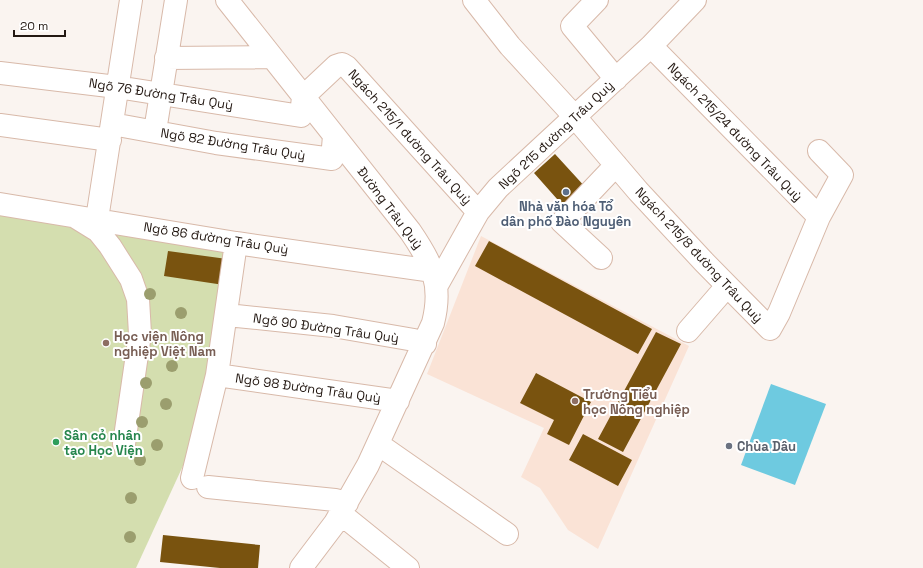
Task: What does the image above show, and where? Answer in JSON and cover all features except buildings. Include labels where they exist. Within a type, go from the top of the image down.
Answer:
[{"type":"street","points":[[97,218],[132,0]]},
{"type":"street","points":[[155,131],[176,0]]},
{"type":"street","name":"Đường Trâu Quỳ","points":[[227,0],[410,231],[427,258],[435,278],[436,311],[424,344],[398,402],[378,444],[344,508],[302,568]]},
{"type":"street","name":"Ngách 215/8 đường Trâu Quỳ","points":[[474,0],[510,46],[575,117],[616,165],[726,286],[770,329],[819,217],[842,175],[819,151]]},
{"type":"street","points":[[597,0],[572,26],[616,79]]},
{"type":"street","name":"Ngõ 215 đường Trâu Quỳ","points":[[435,278],[478,212],[498,188],[651,46],[695,0]]},
{"type":"street","name":"Ngách 215/24 đường Trâu Quỳ","points":[[651,46],[819,217]]},
{"type":"street","points":[[166,58],[272,57]]},
{"type":"street","name":"Ngách 215/1 đường Trâu Quỳ","points":[[303,96],[336,66],[342,64],[347,67],[478,212]]},
{"type":"street","name":"Ngõ 76 Đường Trâu Quỳ","points":[[0,73],[117,87],[301,116],[303,96]]},
{"type":"street","name":"Ngõ 82 Đường Trâu Quỳ","points":[[0,125],[111,132],[155,131],[216,143],[332,159],[334,136]]},
{"type":"street","points":[[600,258],[562,222],[616,165]]},
{"type":"street","name":"Ngõ 86 đường Trâu Quỳ","points":[[0,204],[97,218],[435,278]]},
{"type":"street","points":[[73,215],[98,231],[110,246],[131,279],[138,299],[140,334],[124,444]]},
{"type":"street","points":[[236,243],[227,314],[200,483],[335,500],[408,568]]},
{"type":"street","points":[[688,331],[726,286]]},
{"type":"street","name":"Ngõ 90 Đường Trâu Quỳ","points":[[227,314],[332,326],[414,340],[424,344]]},
{"type":"street","name":"Ngõ 98 Đường Trâu Quỳ","points":[[217,375],[398,402]]},
{"type":"street","points":[[378,444],[508,534]]},
{"type":"shaded area","name":"Trường Tiểu học Nông nghiệp","points":[[481,236],[689,346],[598,549],[568,530],[540,488],[521,477],[544,428],[427,374]]},
{"type":"green space","name":"Học viện Nông nghiệp Việt Nam","points":[[0,206],[231,241],[193,444],[136,568],[0,568]]},
{"type":"water","points":[[771,384],[826,404],[795,485],[741,465]]},
{"type":"place","name":"Nhà văn hóa Tổ dân phố Đào Nguyên","points":[[566,192]]},
{"type":"place","name":"Học viện Nông nghiệp Việt Nam","points":[[106,343]]},
{"type":"place","name":"Trường Tiểu học Nông nghiệp","points":[[575,401]]},
{"type":"place","name":"Sân cỏ nhân tạo Học Viện","points":[[56,442]]},
{"type":"place","name":"Chùa Dâu","points":[[729,446]]}]
